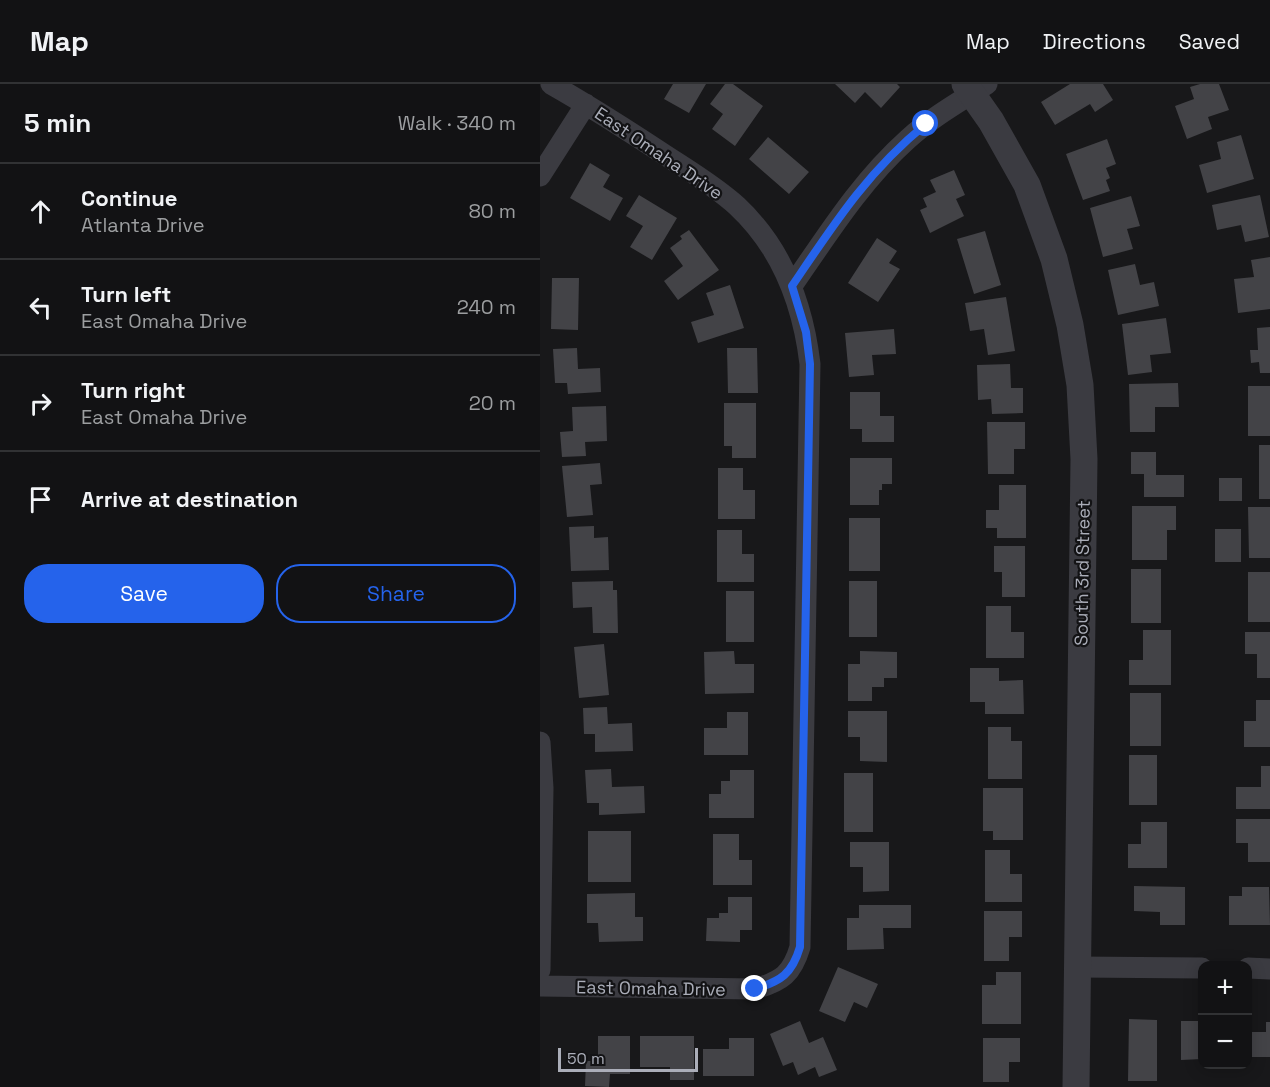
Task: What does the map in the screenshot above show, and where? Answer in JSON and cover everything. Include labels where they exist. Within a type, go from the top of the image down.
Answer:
[{"type":"street","name":"East Omaha Drive","points":[[540,986],[755,989],[776,982],[788,973],[796,961],[800,947],[810,364],[806,332],[792,286],[778,257],[760,230],[713,186],[551,84]]},
{"type":"street","points":[[792,286],[850,201],[878,168],[926,124],[975,87]]},
{"type":"street","name":"South 3rd Street","points":[[975,87],[990,121],[1027,185],[1054,259],[1070,325],[1080,385],[1084,459],[1076,1087]]},
{"type":"street","points":[[540,176],[586,104]]},
{"type":"street","points":[[540,742],[543,788],[540,970]]},
{"type":"street","points":[[1077,967],[1198,968]]},
{"type":"street","points":[[1252,968],[1270,969]]},
{"type":"building","points":[[673,84],[706,84],[689,113],[664,99]]},
{"type":"building","points":[[725,84],[733,84],[763,106],[735,146],[712,129],[723,114],[710,104]]},
{"type":"building","points":[[835,84],[897,84],[900,87],[881,108],[865,92],[855,103]]},
{"type":"building","points":[[1070,84],[1103,84],[1113,100],[1095,112],[1090,104],[1055,125],[1041,102]]},
{"type":"building","points":[[1200,84],[1219,84],[1229,110],[1208,117],[1212,129],[1187,139],[1175,106],[1194,99],[1190,87]]},
{"type":"building","points":[[1241,135],[1254,179],[1207,193],[1199,165],[1221,159],[1217,142]]},
{"type":"building","points":[[768,137],[809,172],[789,194],[749,159]]},
{"type":"building","points":[[1107,139],[1116,164],[1106,168],[1110,178],[1106,180],[1110,191],[1083,200],[1066,154]]},
{"type":"building","points":[[590,163],[610,175],[603,187],[623,198],[610,221],[570,198]]},
{"type":"building","points":[[954,170],[965,195],[956,199],[964,216],[930,233],[920,210],[927,207],[923,198],[936,192],[930,180]]},
{"type":"building","points":[[639,195],[677,218],[652,260],[630,247],[643,226],[626,216]]},
{"type":"building","points":[[1260,195],[1269,237],[1245,242],[1241,225],[1217,230],[1212,205]]},
{"type":"building","points":[[1131,196],[1140,226],[1127,229],[1133,249],[1103,257],[1090,208]]},
{"type":"building","points":[[689,230],[719,270],[678,300],[664,281],[683,266],[670,248],[682,239],[680,236]]},
{"type":"building","points":[[985,231],[1001,285],[974,294],[957,239]]},
{"type":"building","points":[[877,238],[897,251],[889,263],[900,269],[878,302],[848,283]]},
{"type":"building","points":[[1270,257],[1270,309],[1238,313],[1234,279],[1254,277],[1251,260]]},
{"type":"building","points":[[1135,264],[1140,285],[1154,282],[1159,306],[1118,315],[1108,270]]},
{"type":"building","points":[[552,278],[579,278],[578,330],[551,329]]},
{"type":"building","points":[[730,285],[744,328],[698,343],[691,322],[714,315],[706,293]]},
{"type":"building","points":[[1006,297],[1015,351],[988,355],[984,329],[970,331],[965,303]]},
{"type":"building","points":[[1166,318],[1171,353],[1150,355],[1152,372],[1128,375],[1122,324]]},
{"type":"building","points":[[1270,327],[1270,373],[1260,373],[1259,362],[1251,363],[1250,350],[1258,350],[1257,328]]},
{"type":"building","points":[[894,329],[896,354],[872,355],[874,375],[849,377],[845,333]]},
{"type":"building","points":[[577,348],[578,369],[600,368],[601,392],[568,394],[567,383],[555,383],[553,349]]},
{"type":"building","points":[[727,348],[757,348],[758,393],[728,393]]},
{"type":"building","points":[[1010,364],[1011,388],[1023,388],[1023,413],[992,414],[991,399],[978,400],[977,365]]},
{"type":"building","points":[[1178,383],[1179,407],[1155,407],[1155,432],[1130,432],[1129,384]]},
{"type":"building","points":[[1248,386],[1270,386],[1270,436],[1248,436]]},
{"type":"building","points":[[850,392],[880,392],[880,416],[894,416],[894,442],[862,442],[862,429],[850,429]]},
{"type":"building","points":[[724,403],[756,403],[756,458],[732,458],[732,446],[724,446]]},
{"type":"building","points":[[606,406],[607,441],[585,442],[586,456],[562,457],[560,432],[573,431],[572,407]]},
{"type":"building","points":[[987,422],[1025,422],[1025,449],[1014,449],[1014,474],[988,474]]},
{"type":"building","points":[[1259,445],[1270,445],[1270,499],[1259,499]]},
{"type":"building","points":[[1131,452],[1156,452],[1156,475],[1184,475],[1184,497],[1144,497],[1144,474],[1131,474]]},
{"type":"building","points":[[850,458],[892,458],[892,484],[882,484],[882,490],[879,490],[879,505],[850,505]]},
{"type":"building","points":[[600,463],[602,484],[590,485],[593,515],[567,517],[562,466]]},
{"type":"building","points":[[718,468],[743,468],[743,490],[755,490],[755,519],[718,519]]},
{"type":"building","points":[[1219,478],[1242,478],[1242,501],[1219,501]]},
{"type":"building","points":[[999,485],[1026,485],[1026,538],[997,538],[997,528],[986,528],[986,510],[999,510]]},
{"type":"building","points":[[1132,506],[1176,506],[1176,530],[1167,530],[1167,560],[1132,560]]},
{"type":"building","points":[[1248,507],[1270,507],[1270,558],[1249,558]]},
{"type":"building","points":[[849,518],[880,518],[880,571],[849,571]]},
{"type":"building","points":[[594,526],[594,538],[608,537],[609,570],[571,571],[569,527]]},
{"type":"building","points":[[1215,529],[1241,529],[1241,562],[1215,562]]},
{"type":"building","points":[[717,530],[742,530],[742,554],[754,554],[754,582],[717,582]]},
{"type":"building","points":[[994,546],[1025,546],[1025,597],[1002,597],[1002,572],[994,572]]},
{"type":"building","points":[[1131,569],[1161,569],[1161,623],[1131,623]]},
{"type":"building","points":[[1248,572],[1270,572],[1270,622],[1248,622]]},
{"type":"building","points":[[613,581],[613,590],[617,590],[618,633],[593,633],[592,607],[573,608],[572,582]]},
{"type":"building","points":[[849,581],[877,581],[877,637],[849,637]]},
{"type":"building","points":[[726,591],[754,591],[754,642],[726,642]]},
{"type":"building","points":[[986,606],[1011,606],[1011,632],[1024,632],[1024,658],[986,658]]},
{"type":"building","points":[[1143,630],[1171,630],[1171,685],[1129,685],[1129,660],[1143,660]]},
{"type":"building","points":[[1245,632],[1270,632],[1270,678],[1257,678],[1257,654],[1245,654]]},
{"type":"building","points":[[604,644],[609,695],[579,698],[574,647]]},
{"type":"building","points":[[734,651],[735,664],[754,664],[754,693],[705,694],[704,652]]},
{"type":"building","points":[[860,651],[897,652],[897,678],[884,678],[884,687],[872,687],[872,701],[848,701],[848,664],[860,664]]},
{"type":"building","points":[[970,668],[999,668],[999,681],[1023,680],[1024,714],[985,714],[985,702],[970,702]]},
{"type":"building","points":[[1130,693],[1161,693],[1161,746],[1130,746]]},
{"type":"building","points":[[1256,700],[1270,700],[1270,747],[1244,747],[1244,721],[1256,721]]},
{"type":"building","points":[[607,707],[608,724],[632,723],[633,751],[595,752],[595,734],[584,734],[583,708]]},
{"type":"building","points":[[848,711],[887,711],[887,762],[860,761],[860,737],[848,737]]},
{"type":"building","points":[[727,712],[748,712],[748,755],[704,755],[704,728],[727,728]]},
{"type":"building","points":[[988,727],[1011,727],[1011,741],[1022,741],[1022,779],[988,779]]},
{"type":"building","points":[[1129,755],[1157,755],[1157,805],[1129,805]]},
{"type":"building","points":[[1261,766],[1270,766],[1270,809],[1236,809],[1236,787],[1261,787]]},
{"type":"building","points":[[611,769],[612,787],[644,786],[645,813],[599,815],[599,803],[587,803],[585,770]]},
{"type":"building","points":[[730,770],[754,770],[754,818],[709,818],[709,794],[721,794],[721,781],[730,781]]},
{"type":"building","points":[[844,773],[873,773],[873,832],[844,832]]},
{"type":"building","points":[[983,788],[1023,788],[1023,840],[993,840],[993,831],[983,831]]},
{"type":"building","points":[[1236,819],[1270,819],[1270,862],[1248,862],[1248,843],[1236,843]]},
{"type":"building","points":[[1141,822],[1167,822],[1167,868],[1128,868],[1128,844],[1141,844]]},
{"type":"building","points":[[588,831],[631,831],[631,882],[588,882]]},
{"type":"building","points":[[713,834],[739,834],[739,860],[752,860],[752,885],[713,885]]},
{"type":"building","points":[[850,842],[889,842],[889,891],[863,892],[863,867],[850,867]]},
{"type":"building","points":[[985,850],[1010,850],[1010,874],[1022,874],[1022,902],[985,902]]},
{"type":"building","points":[[1134,886],[1185,887],[1185,925],[1160,925],[1160,912],[1134,911]]},
{"type":"building","points":[[1242,887],[1269,887],[1270,925],[1229,925],[1229,896],[1242,896]]},
{"type":"building","points":[[635,893],[635,917],[643,917],[643,941],[599,942],[598,923],[587,923],[587,894]]},
{"type":"building","points":[[728,897],[752,897],[752,930],[740,930],[740,942],[706,941],[707,918],[719,918],[719,913],[728,913]]},
{"type":"building","points":[[859,905],[911,905],[911,928],[883,928],[884,949],[847,950],[847,918],[859,918]]},
{"type":"building","points":[[984,911],[1022,911],[1022,937],[1009,937],[1009,961],[984,961]]},
{"type":"building","points":[[838,967],[878,984],[867,1008],[854,1002],[845,1022],[819,1011]]},
{"type":"building","points":[[996,972],[1021,972],[1021,1024],[982,1024],[982,985],[996,985]]},
{"type":"building","points":[[1129,1019],[1157,1020],[1157,1081],[1128,1081]]},
{"type":"building","points":[[800,1021],[809,1043],[823,1037],[837,1070],[819,1077],[815,1067],[798,1075],[793,1062],[783,1066],[770,1034]]},
{"type":"building","points":[[1181,1021],[1198,1021],[1198,1059],[1181,1060]]},
{"type":"building","points":[[1266,1022],[1270,1022],[1270,1057],[1252,1057],[1252,1032],[1266,1032]]},
{"type":"building","points":[[598,1036],[630,1036],[630,1074],[610,1074],[609,1087],[585,1086],[586,1061],[598,1061]]},
{"type":"building","points":[[640,1036],[694,1036],[694,1080],[670,1080],[670,1067],[640,1067]]},
{"type":"building","points":[[729,1038],[754,1038],[754,1076],[703,1076],[703,1049],[729,1049]]},
{"type":"building","points":[[983,1038],[1020,1038],[1020,1062],[1009,1062],[1009,1082],[983,1082]]},
{"type":"route","points":[[755,989],[776,982],[788,973],[796,961],[800,947],[810,364],[806,332],[792,286],[850,201],[878,168],[908,138],[926,124]]}]
